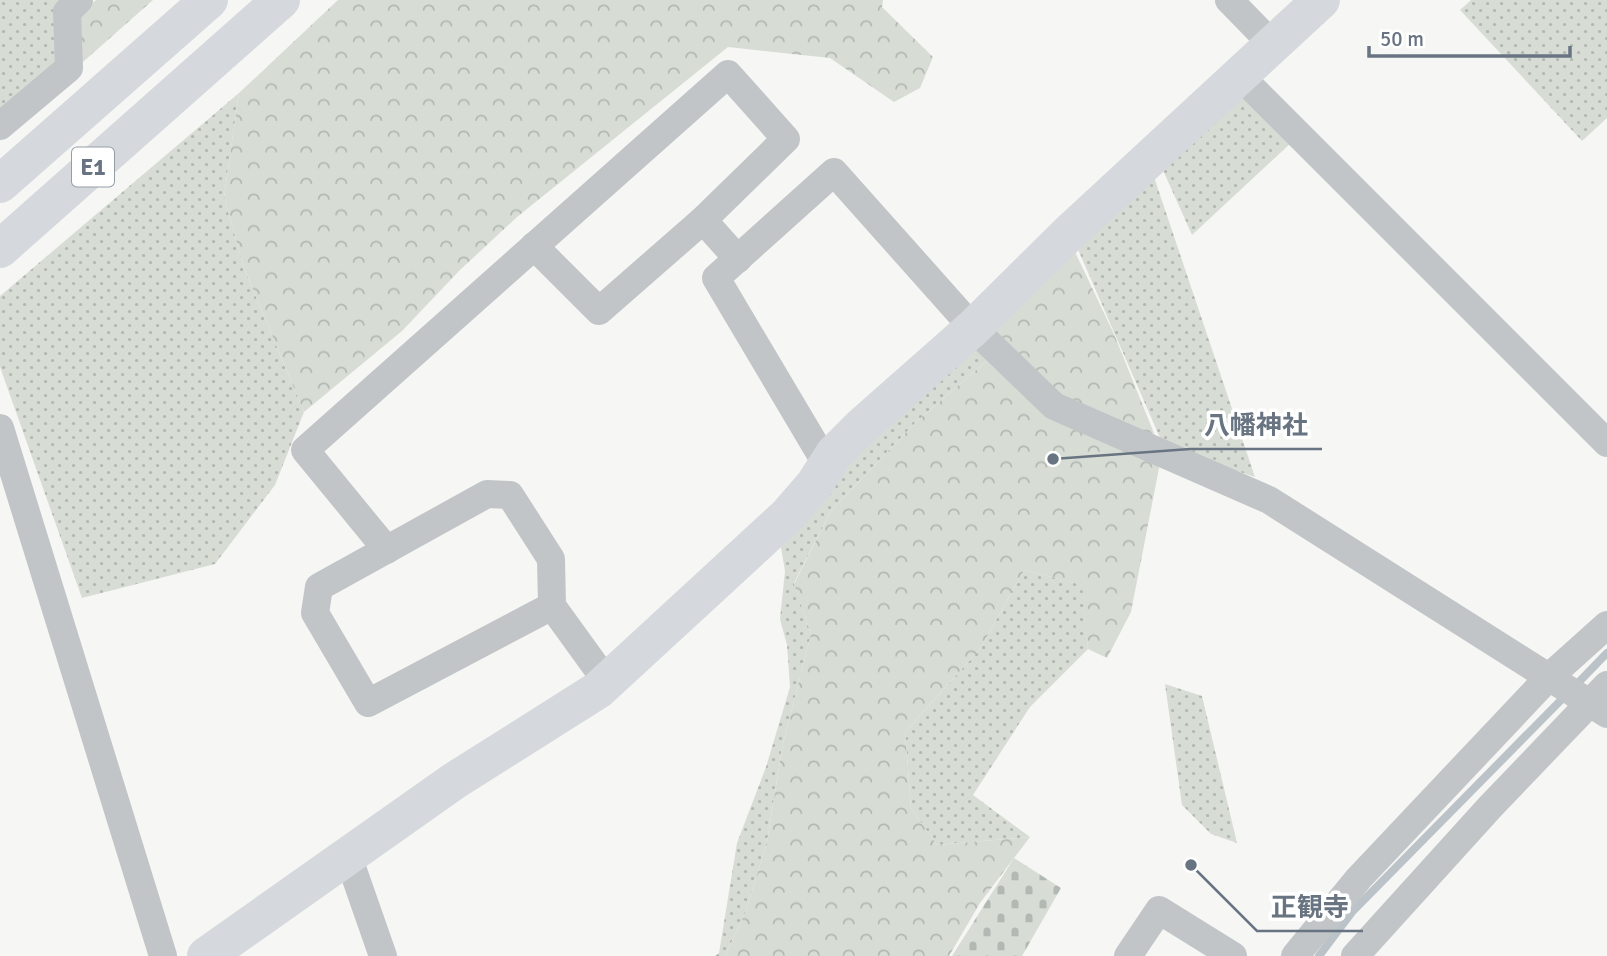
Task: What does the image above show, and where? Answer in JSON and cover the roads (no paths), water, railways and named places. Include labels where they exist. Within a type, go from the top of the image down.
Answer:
[{"type":"main road","name":"E1","points":[[0,184],[209,0]]},
{"type":"main road","name":"E1","points":[[0,249],[281,0]]},
{"type":"main road","points":[[206,956],[454,781],[607,682],[788,515],[862,426],[972,328],[1067,235],[1321,0]]},
{"type":"street","points":[[1229,0],[1273,45]]},
{"type":"street","points":[[0,126],[69,68],[69,4]]},
{"type":"street","points":[[387,550],[305,450],[534,246],[728,75],[786,139],[703,220],[599,311],[534,246]]},
{"type":"street","points":[[1240,76],[1607,443]]},
{"type":"street","points":[[827,465],[716,278],[834,172],[972,328],[1054,406],[1269,500],[1581,693]]},
{"type":"street","points":[[703,220],[737,259]]},
{"type":"street","points":[[0,428],[163,956]]},
{"type":"street","points":[[552,606],[368,703],[315,613],[319,587],[487,494],[509,495],[551,559],[552,606],[607,682]]},
{"type":"street","points":[[1355,956],[1581,693],[1607,625]]},
{"type":"street","points":[[1295,956],[1359,878],[1581,693]]},
{"type":"street","points":[[348,856],[383,956]]},
{"type":"street","points":[[1128,956],[1159,910],[1233,956]]},
{"type":"waterway","points":[[1575,686],[1607,653]]},
{"type":"waterway","points":[[1319,956],[1352,912],[1566,695]]},
{"type":"place","name":"八幡神社","points":[[1053,459]]},
{"type":"place","name":"正観寺","points":[[1191,865]]}]
